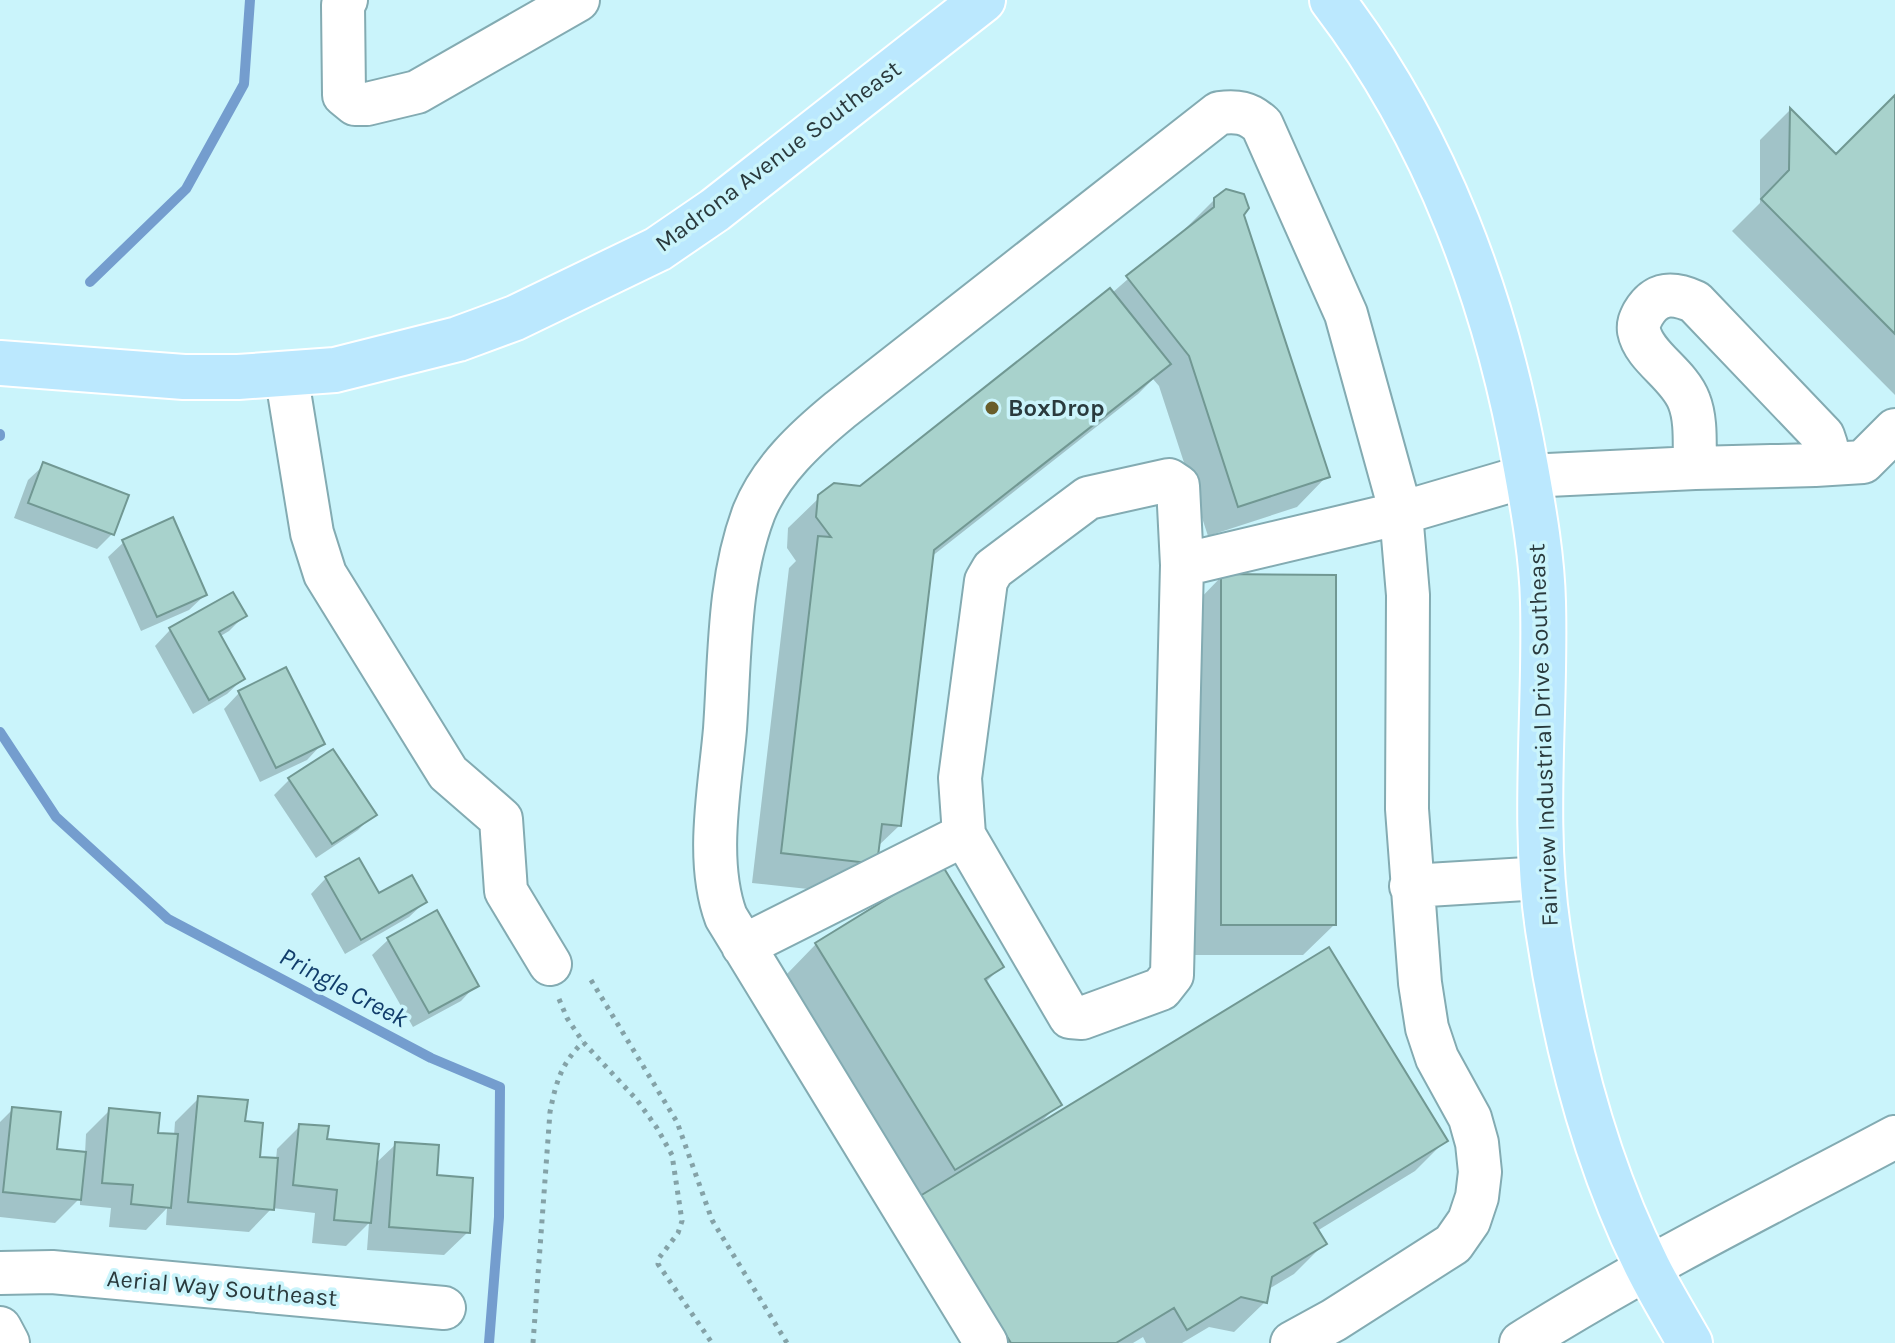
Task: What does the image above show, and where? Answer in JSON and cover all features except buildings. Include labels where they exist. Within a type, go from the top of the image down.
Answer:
[{"type":"main road","name":"Fairview Industrial Drive Southeast","points":[[1332,0],[1399,105],[1451,205],[1497,333],[1535,521],[1543,599],[1543,878],[1558,993],[1576,1068],[1604,1161],[1648,1267],[1690,1343]]},
{"type":"main road","name":"Madrona Avenue Southeast","points":[[0,363],[184,377],[335,370],[458,339],[515,318],[658,249],[715,210],[973,3]]},
{"type":"street","points":[[346,0],[343,5],[344,95],[355,104],[367,104],[417,92],[578,0]]},
{"type":"street","points":[[986,1343],[743,946],[719,898],[716,843],[736,578],[755,510],[774,476],[802,442],[1219,113],[1236,111],[1251,115],[1262,125],[1346,314],[1401,513],[1408,595],[1407,809],[1420,983],[1427,1028],[1437,1058],[1470,1118],[1480,1172],[1477,1197],[1469,1221],[1453,1244],[1341,1331],[1292,1343]]},
{"type":"street","points":[[1695,468],[1690,403],[1681,383],[1644,346],[1639,334],[1639,322],[1650,301],[1669,294],[1695,302],[1823,436],[1826,445],[1815,465]]},
{"type":"street","points":[[286,373],[312,533],[325,574],[448,773],[501,819],[506,891],[550,964]]},
{"type":"street","points":[[1182,565],[1401,513],[1527,476],[1863,462],[1895,430]]},
{"type":"street","points":[[1169,480],[1178,486],[1182,565],[1172,975],[1168,984],[1082,1018],[1070,1017],[964,835],[961,764],[986,581],[993,569],[1088,498],[1169,480]]},
{"type":"street","points":[[743,946],[964,835]]},
{"type":"street","points":[[1411,886],[1543,878]]},
{"type":"street","points":[[1521,1343],[1648,1267],[1895,1137]]},
{"type":"street","name":"Aerial Way Southeast","points":[[0,1273],[52,1272],[444,1308]]},
{"type":"street","points":[[0,1328],[8,1343]]},
{"type":"path","points":[[550,964],[563,1009],[583,1042],[637,1100],[672,1155],[682,1221],[658,1264],[712,1343]]},
{"type":"path","points":[[591,980],[677,1122],[712,1220],[787,1343]]},
{"type":"path","points":[[533,1343],[550,1112],[564,1063],[583,1042]]},
{"type":"waterway","name":"Pringle Creek","points":[[90,282],[186,189],[244,84],[250,0]]},
{"type":"waterway","name":"Pringle Creek","points":[[0,732],[56,817],[168,919],[431,1058],[500,1087],[499,1217],[489,1343]]},
{"type":"place","name":"BoxDrop","points":[[992,408]]}]
